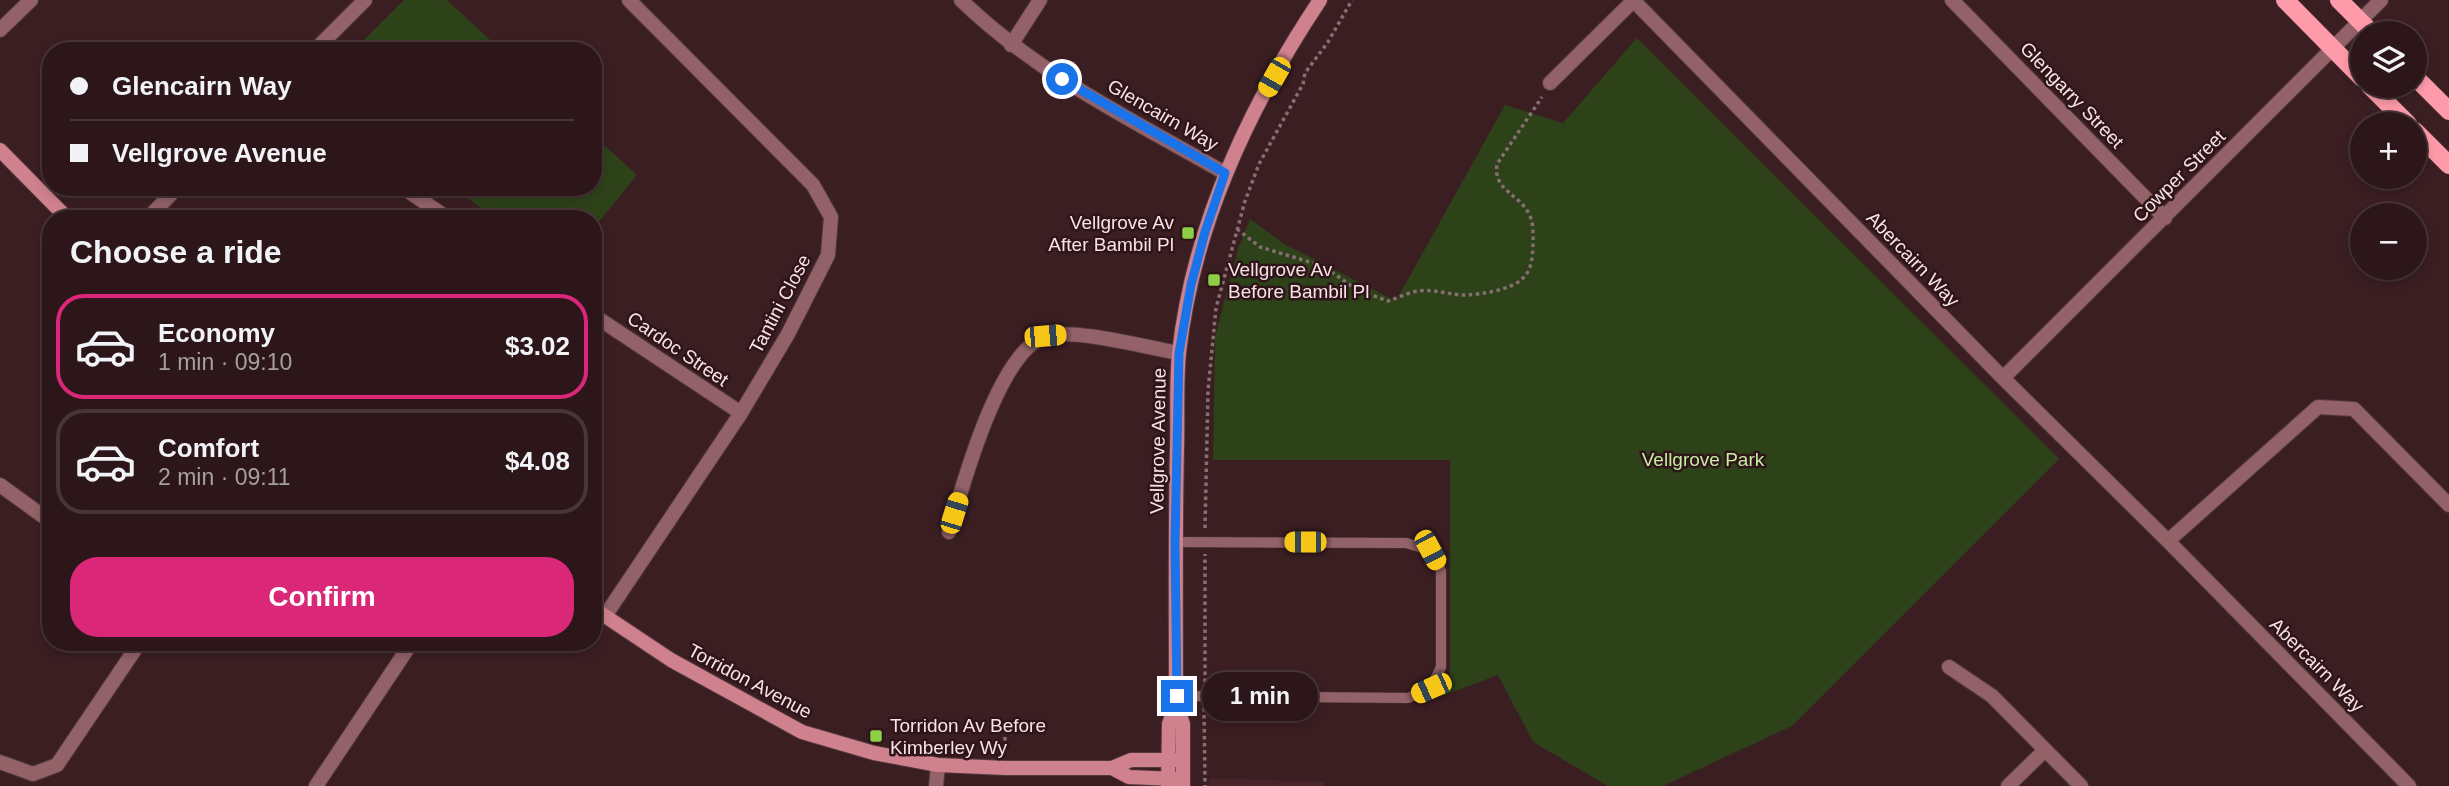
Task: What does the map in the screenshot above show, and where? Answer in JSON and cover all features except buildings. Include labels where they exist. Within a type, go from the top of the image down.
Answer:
[{"type":"main road","points":[[2285,0],[2350,66]]},
{"type":"main road","points":[[2339,0],[2360,21]]},
{"type":"main road","points":[[2427,89],[2449,111]]},
{"type":"main road","points":[[2382,98],[2396,112]]},
{"type":"main road","points":[[2427,143],[2449,165]]},
{"type":"street","points":[[0,30],[30,0]]},
{"type":"street","points":[[323,42],[365,0]]},
{"type":"street","name":"Tantini Close","points":[[602,608],[741,413],[788,334],[828,255],[831,218],[813,185],[629,0]]},
{"type":"street","name":"Glencairn Way","points":[[961,0],[988,26],[1038,65],[1225,173]]},
{"type":"street","points":[[1011,45],[1040,0]]},
{"type":"street","name":"Vellgrove Avenue","points":[[1175,782],[1175,760],[1183,724],[1177,700],[1175,542],[1179,353],[1191,285],[1225,173],[1263,96],[1320,0]]},
{"type":"street","points":[[1550,83],[1634,0]]},
{"type":"street","name":"Abercairn Way","points":[[1634,0],[2003,378],[2409,786]]},
{"type":"street","name":"Glengarry Street","points":[[1952,0],[2165,218]]},
{"type":"street","name":"Cowper Street","points":[[2369,21],[2381,0]]},
{"type":"street","name":"Cowper Street","points":[[2003,378],[2333,48],[2350,37]]},
{"type":"street","points":[[0,150],[42,193]]},
{"type":"street","points":[[45,196],[59,210]]},
{"type":"street","points":[[156,210],[169,196]]},
{"type":"street","points":[[415,196],[436,210]]},
{"type":"street","name":"Cardoc Street","points":[[602,321],[741,413]]},
{"type":"street","points":[[949,532],[981,429],[1024,349],[1045,336],[1070,334],[1179,353]]},
{"type":"street","points":[[2168,541],[2318,407],[2354,409],[2449,505]]},
{"type":"street","points":[[0,485],[42,515]]},
{"type":"street","name":"Torridon Avenue","points":[[602,614],[671,660],[802,732],[874,753],[938,765],[1112,768],[1131,760],[1175,760]]},
{"type":"street","points":[[0,762],[33,775],[57,765],[134,651]]},
{"type":"street","points":[[316,786],[406,651]]},
{"type":"street","points":[[1949,667],[1992,696],[2081,786]]},
{"type":"street","points":[[2008,786],[2045,750]]},
{"type":"street","points":[[936,786],[938,765]]},
{"type":"street","name":"Torridon Avenue","points":[[1112,768],[1129,777],[1175,782]]},
{"type":"lane","points":[[1175,542],[1406,542],[1430,550],[1441,571],[1441,667],[1431,688],[1408,698],[1205,696],[1177,700]]},
{"type":"path","points":[[1205,786],[1208,391],[1216,308],[1237,229],[1259,164],[1303,84],[1305,73],[1328,42],[1352,0]]},
{"type":"path","points":[[1237,229],[1260,247],[1313,263],[1357,290],[1388,301],[1416,291],[1433,290],[1462,295],[1504,289],[1519,283],[1529,272],[1533,229],[1530,216],[1522,204],[1498,181],[1497,164],[1550,83]]},
{"type":"shaded area","points":[[1209,778],[1325,782],[1325,786],[1209,786]]},
{"type":"green space","points":[[404,0],[447,0],[492,42],[362,42]]},
{"type":"green space","name":"Vellgrove Park","points":[[1637,38],[2059,459],[1792,726],[1663,786],[1608,786],[1533,742],[1498,675],[1440,697],[1450,677],[1450,460],[1213,460],[1215,337],[1238,249],[1250,219],[1286,245],[1396,301],[1505,105],[1563,123]]},
{"type":"green space","points":[[602,143],[637,175],[602,218],[602,210],[484,210],[464,196],[602,196]]},
{"type":"place","name":"Vellgrove Av After Bambil Pl","points":[[1188,233]]},
{"type":"place","name":"Vellgrove Av Before Bambil Pl","points":[[1214,280]]},
{"type":"place","name":"Torridon Av Before Kimberley Wy","points":[[876,736]]},
{"type":"route","points":[[1062,79],[1225,173],[1191,285],[1179,353],[1175,542],[1177,696]]}]
